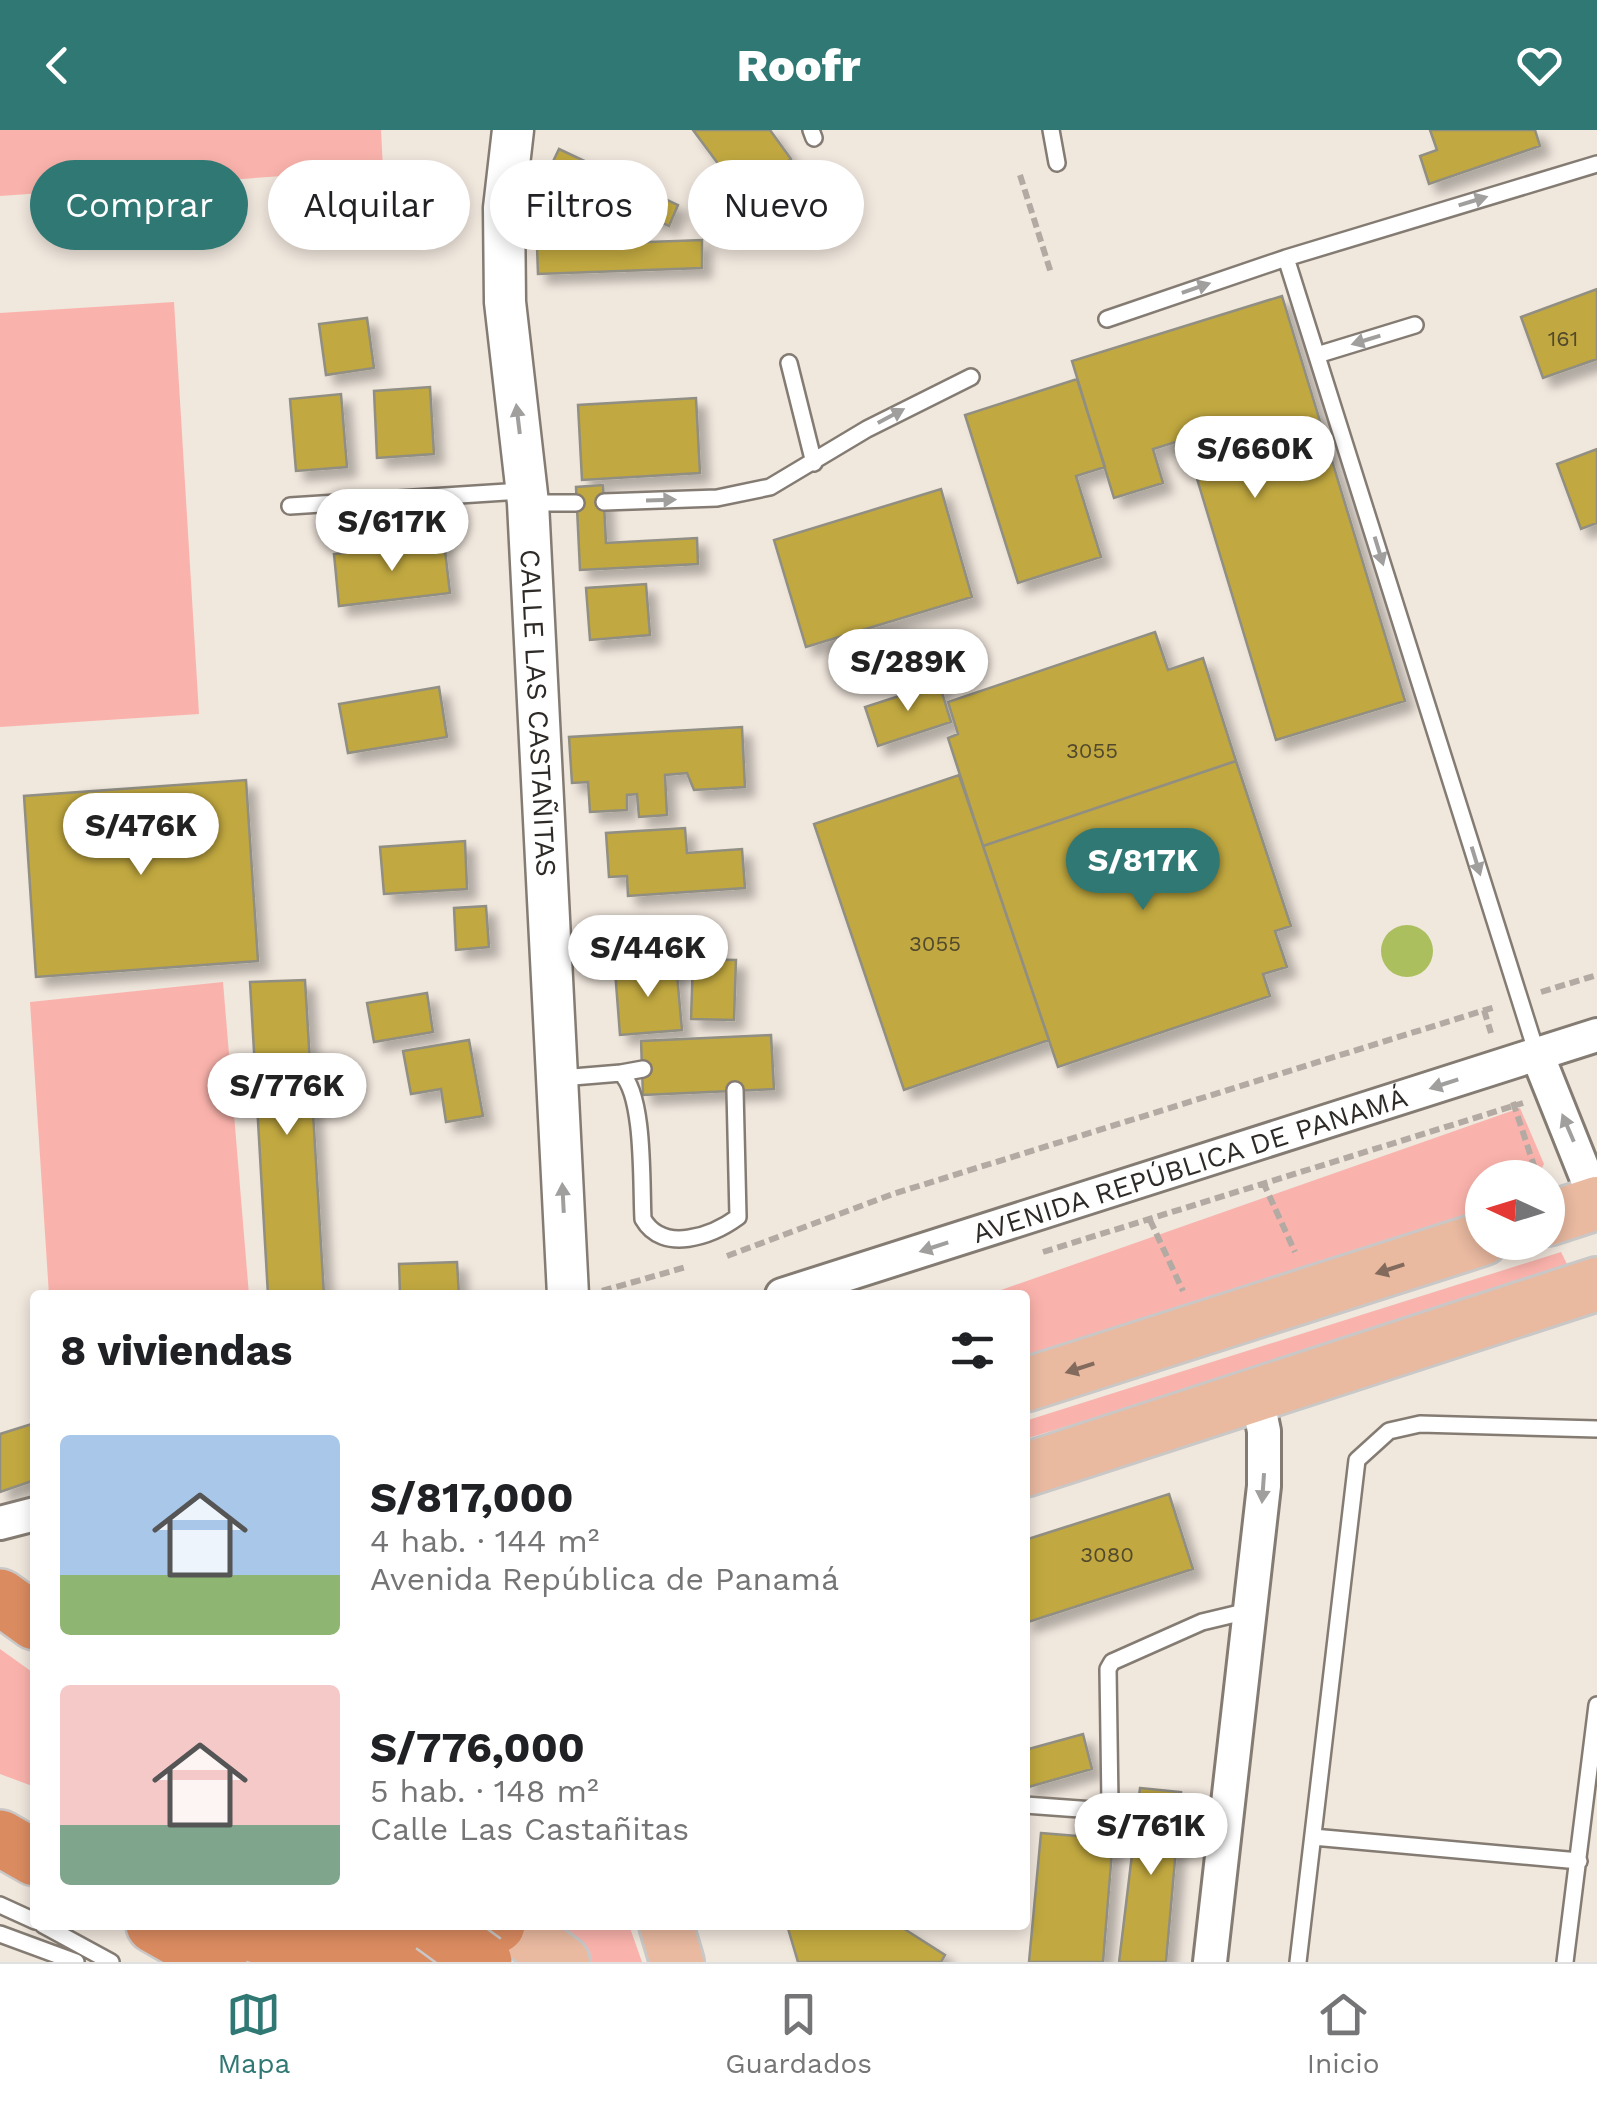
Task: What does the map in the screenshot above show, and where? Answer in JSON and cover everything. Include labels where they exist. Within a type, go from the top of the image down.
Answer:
[{"type":"highway","points":[[0,1596],[30,1618]]},
{"type":"highway","points":[[0,1838],[30,1852]]},
{"type":"highway","points":[[163,1930],[219,1962]]},
{"type":"highway","points":[[243,1930],[308,1951],[352,1959],[413,1954],[483,1930]]},
{"type":"highway","points":[[440,1930],[484,1962]]},
{"type":"main road","points":[[1565,1213],[1597,1203]]},
{"type":"main road","points":[[1030,1383],[1465,1244]]},
{"type":"main road","points":[[1030,1468],[1597,1284]]},
{"type":"main road","points":[[0,1578],[30,1585]]},
{"type":"main road","points":[[519,1930],[563,1962]]},
{"type":"main road","points":[[667,1930],[677,1962]]},
{"type":"street","name":"CALLE LAS CASTAÑITAS","points":[[513,130],[504,208],[505,302],[527,497],[568,1290]]},
{"type":"street","name":"AVENIDA REPÚBLICA DE PANAMÁ","points":[[798,1290],[1597,1035]]},
{"type":"street","points":[[1536,1054],[1597,1203]]},
{"type":"street","points":[[1210,1962],[1264,1486],[1264,1432],[1256,1392]]},
{"type":"street","points":[[0,1523],[30,1515]]},
{"type":"lane","points":[[1051,130],[1057,163]]},
{"type":"lane","points":[[1107,319],[1286,258],[1597,164]]},
{"type":"lane","points":[[1286,258],[1536,1054]]},
{"type":"lane","points":[[1317,355],[1414,324]]},
{"type":"lane","points":[[789,363],[814,462]]},
{"type":"lane","points":[[604,502],[717,498],[770,487],[867,429],[970,376]]},
{"type":"lane","points":[[290,506],[527,497],[576,503]]},
{"type":"lane","points":[[557,1078],[642,1069]]},
{"type":"lane","points":[[621,1073],[629,1080],[636,1114],[643,1219],[650,1231],[665,1238],[686,1239],[720,1230],[738,1217],[735,1090]]},
{"type":"lane","points":[[1298,1962],[1357,1460],[1389,1430],[1420,1424],[1597,1429]]},
{"type":"lane","points":[[1030,1805],[1107,1812],[1108,1669],[1112,1662],[1202,1622],[1248,1611]]},
{"type":"lane","points":[[1565,1962],[1597,1705]]},
{"type":"lane","points":[[1313,1837],[1578,1861]]},
{"type":"lane","points":[[0,1905],[30,1919]]},
{"type":"lane","points":[[52,1930],[111,1962]]},
{"type":"lane","points":[[0,1934],[76,1962]]},
{"type":"path","points":[[1020,175],[1051,273]]},
{"type":"path","points":[[720,1258],[893,1194],[1597,975]]},
{"type":"path","points":[[1035,1254],[1553,1094]]},
{"type":"path","points":[[609,1290],[701,1263]]},
{"type":"shaded area","points":[[0,130],[381,130],[383,160],[268,160],[268,177],[248,179],[248,160],[30,160],[30,194],[0,196]]},
{"type":"shaded area","points":[[174,302],[199,714],[0,727],[0,313]]},
{"type":"shaded area","points":[[1407,925],[1425,933],[1433,951],[1425,969],[1407,977],[1389,969],[1381,951],[1389,933]]},
{"type":"shaded area","points":[[223,982],[249,1290],[49,1290],[30,1002]]},
{"type":"shaded area","points":[[1520,1108],[1542,1160],[1465,1160],[1465,1229],[1030,1365],[1030,1290],[1001,1290]]},
{"type":"shaded area","points":[[1536,1260],[1565,1260],[1571,1272],[1030,1437],[1030,1419]]},
{"type":"shaded area","points":[[0,1649],[30,1670],[30,1785],[0,1774]]},
{"type":"shaded area","points":[[530,1930],[631,1930],[642,1962],[576,1962]]},
{"type":"building","points":[[693,130],[770,130],[791,159],[790,160],[715,160]]},
{"type":"building","points":[[1430,130],[1535,130],[1540,146],[1429,184],[1420,156],[1437,150]]},
{"type":"building","points":[[559,149],[582,160],[554,160]]},
{"type":"building","points":[[668,200],[678,205],[668,226]]},
{"type":"building","points":[[668,241],[688,241],[688,250],[702,250],[702,268],[538,274],[537,250],[668,250]]},
{"type":"building","points":[[1597,289],[1597,359],[1543,378],[1521,317]]},
{"type":"building","points":[[1282,296],[1405,701],[1276,740],[1185,439],[1153,449],[1163,483],[1114,498],[1072,361]]},
{"type":"building","points":[[367,318],[374,368],[326,375],[319,324]]},
{"type":"building","points":[[1077,379],[1105,467],[1076,476],[1101,557],[1018,583],[965,415]]},
{"type":"building","points":[[430,387],[434,454],[377,458],[374,391]]},
{"type":"building","points":[[341,394],[347,467],[296,471],[290,399]]},
{"type":"building","points":[[696,398],[700,473],[582,480],[578,405]]},
{"type":"building","points":[[1597,449],[1597,523],[1581,529],[1557,464]]},
{"type":"building","points":[[603,485],[606,543],[697,538],[698,564],[580,570],[576,487]]},
{"type":"building","points":[[941,489],[972,597],[806,647],[774,540]]},
{"type":"building","points":[[444,542],[450,593],[339,606],[334,554]]},
{"type":"building","points":[[646,584],[650,635],[590,640],[586,588]]},
{"type":"building","points":[[1155,632],[1168,670],[1203,658],[1236,761],[983,846],[948,738],[958,734],[948,702]]},
{"type":"building","points":[[939,683],[951,722],[878,746],[865,707]]},
{"type":"building","points":[[439,687],[447,737],[348,753],[339,704]]},
{"type":"building","points":[[742,727],[745,787],[694,790],[687,773],[665,775],[667,815],[639,817],[637,794],[627,795],[627,810],[590,812],[588,782],[572,783],[569,737]]},
{"type":"building","points":[[1236,761],[1291,926],[1275,931],[1287,967],[1263,974],[1270,996],[1058,1067],[983,846]]},
{"type":"building","points":[[959,775],[1049,1040],[904,1090],[814,824]]},
{"type":"building","points":[[246,780],[258,961],[36,977],[24,796]]},
{"type":"building","points":[[685,828],[687,853],[742,849],[745,888],[628,896],[627,876],[609,877],[606,833]]},
{"type":"building","points":[[465,841],[467,889],[384,894],[380,847]]},
{"type":"building","points":[[486,906],[489,947],[456,950],[454,908]]},
{"type":"building","points":[[693,959],[736,960],[734,1020],[691,1019]]},
{"type":"building","points":[[676,964],[682,1030],[620,1035],[615,970]]},
{"type":"building","points":[[305,980],[324,1290],[268,1290],[250,982]]},
{"type":"building","points":[[427,993],[433,1032],[374,1042],[367,1003]]},
{"type":"building","points":[[771,1035],[774,1089],[643,1095],[641,1041]]},
{"type":"building","points":[[469,1040],[483,1116],[446,1122],[441,1089],[411,1094],[403,1051]]},
{"type":"building","points":[[457,1262],[459,1290],[400,1290],[399,1264]]},
{"type":"building","points":[[30,1425],[30,1482],[0,1492],[0,1434]]},
{"type":"building","points":[[1169,1494],[1193,1569],[1030,1621],[1030,1538]]},
{"type":"building","points":[[1083,1734],[1092,1769],[1030,1787],[1030,1749]]},
{"type":"building","points":[[1140,1788],[1181,1792],[1166,1962],[1119,1962]]},
{"type":"building","points":[[1041,1833],[1113,1839],[1103,1962],[1029,1962]]},
{"type":"building","points":[[788,1930],[906,1930],[945,1955],[941,1962],[798,1962]]}]
